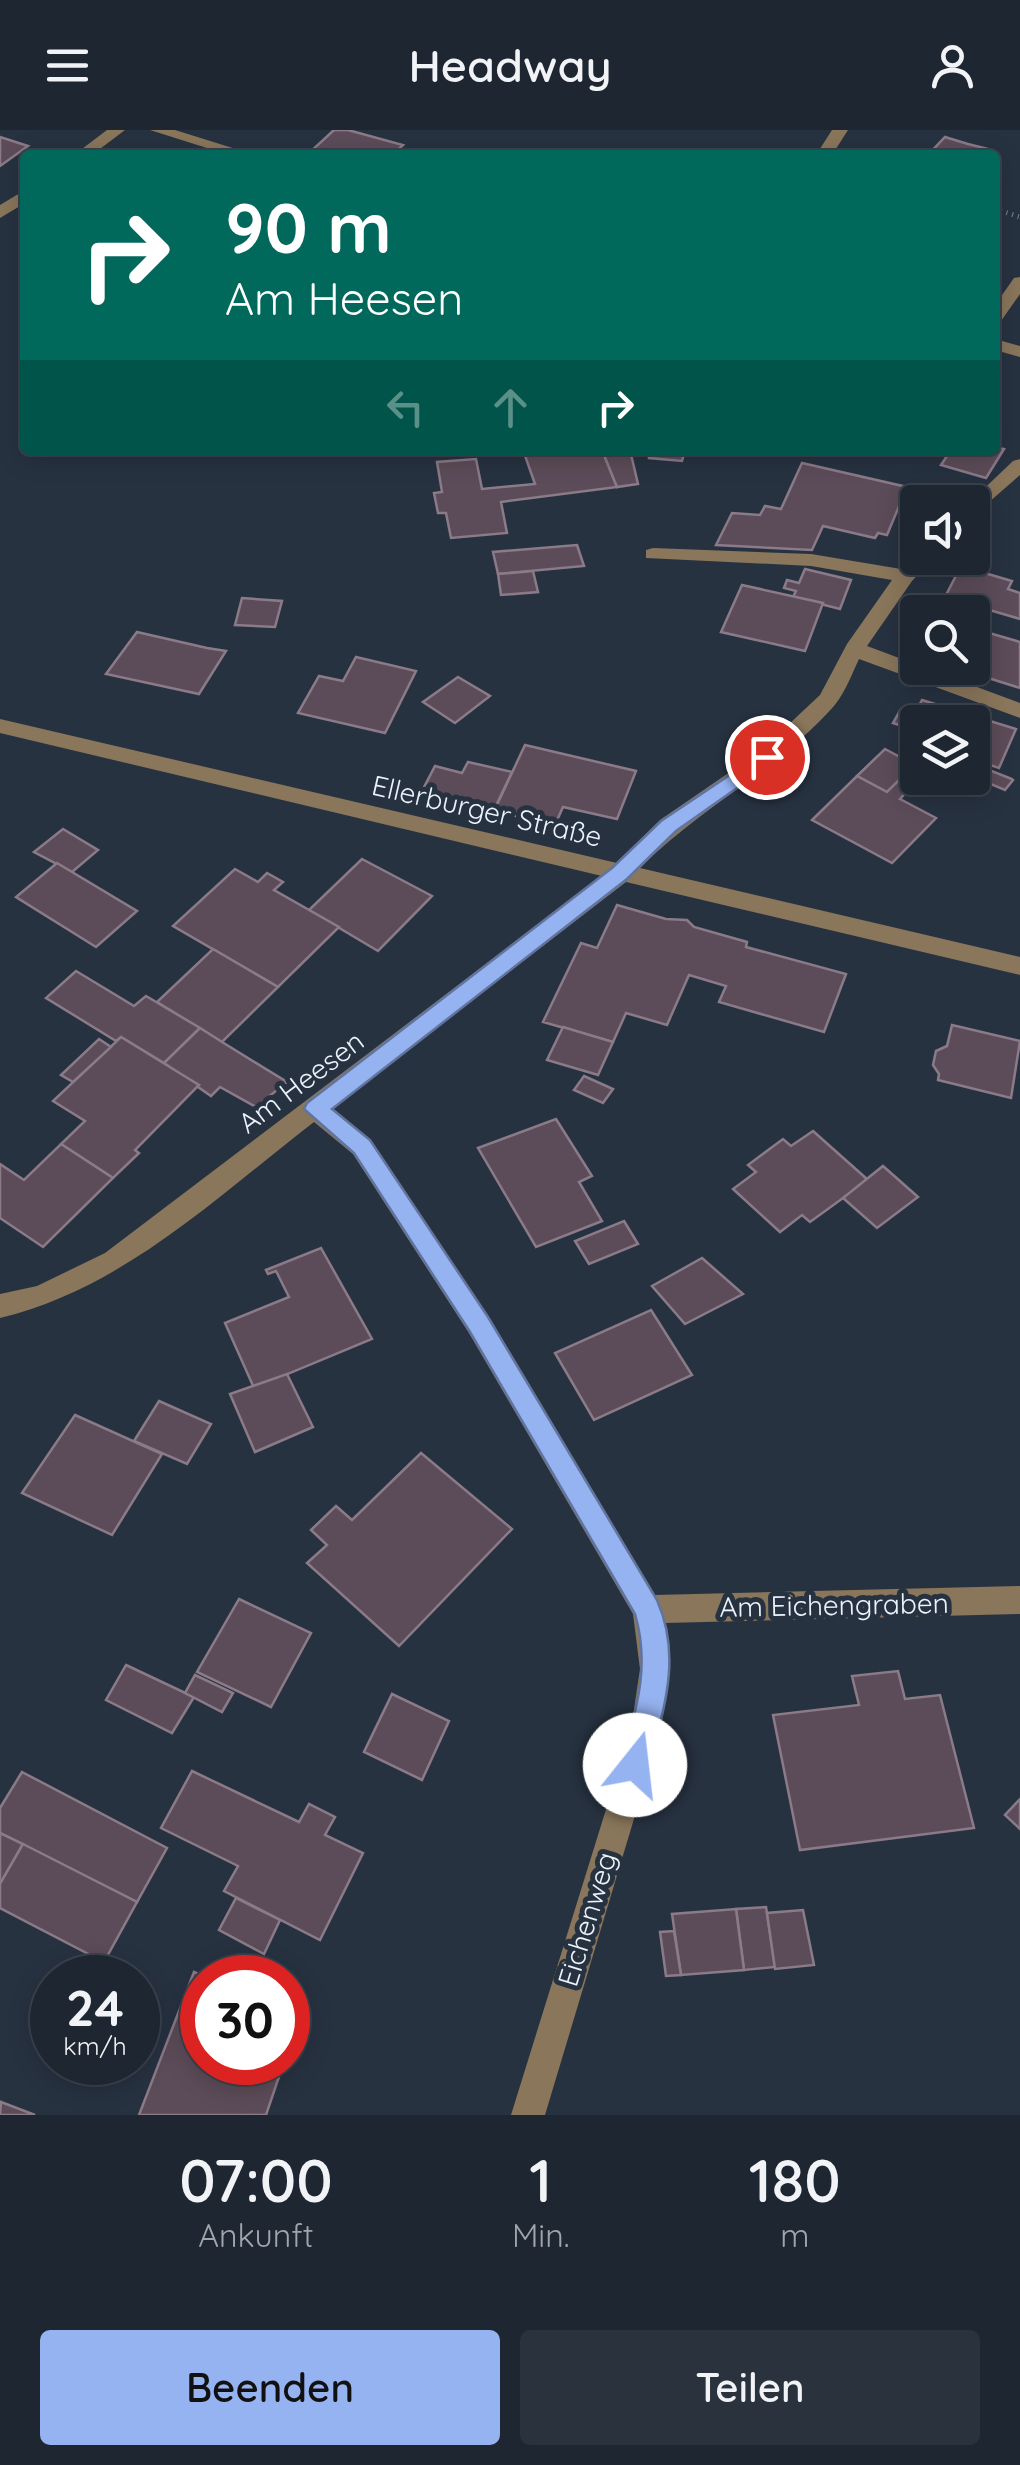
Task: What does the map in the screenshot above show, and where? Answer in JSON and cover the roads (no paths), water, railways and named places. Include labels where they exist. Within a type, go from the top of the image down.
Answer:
[{"type":"street","points":[[89,150],[117,130]]},
{"type":"street","points":[[158,130],[229,150]]},
{"type":"street","points":[[1000,310],[1020,282]]},
{"type":"street","points":[[990,493],[1020,464]]},
{"type":"street","points":[[653,554],[784,556],[856,563],[906,576]]},
{"type":"street","name":"Am Heesen","points":[[0,1306],[42,1296],[114,1261],[620,874],[668,826],[767,757],[828,699],[854,649],[906,576]]},
{"type":"street","points":[[854,649],[1020,711]]},
{"type":"street","name":"Ellerburger Straße","points":[[0,727],[1020,966]]},
{"type":"street","name":"Eichenweg","points":[[316,1109],[362,1147],[479,1325],[648,1609],[658,1643],[657,1680],[646,1728],[528,2115]]},
{"type":"street","name":"Am Eichengraben","points":[[648,1609],[1020,1600]]}]
